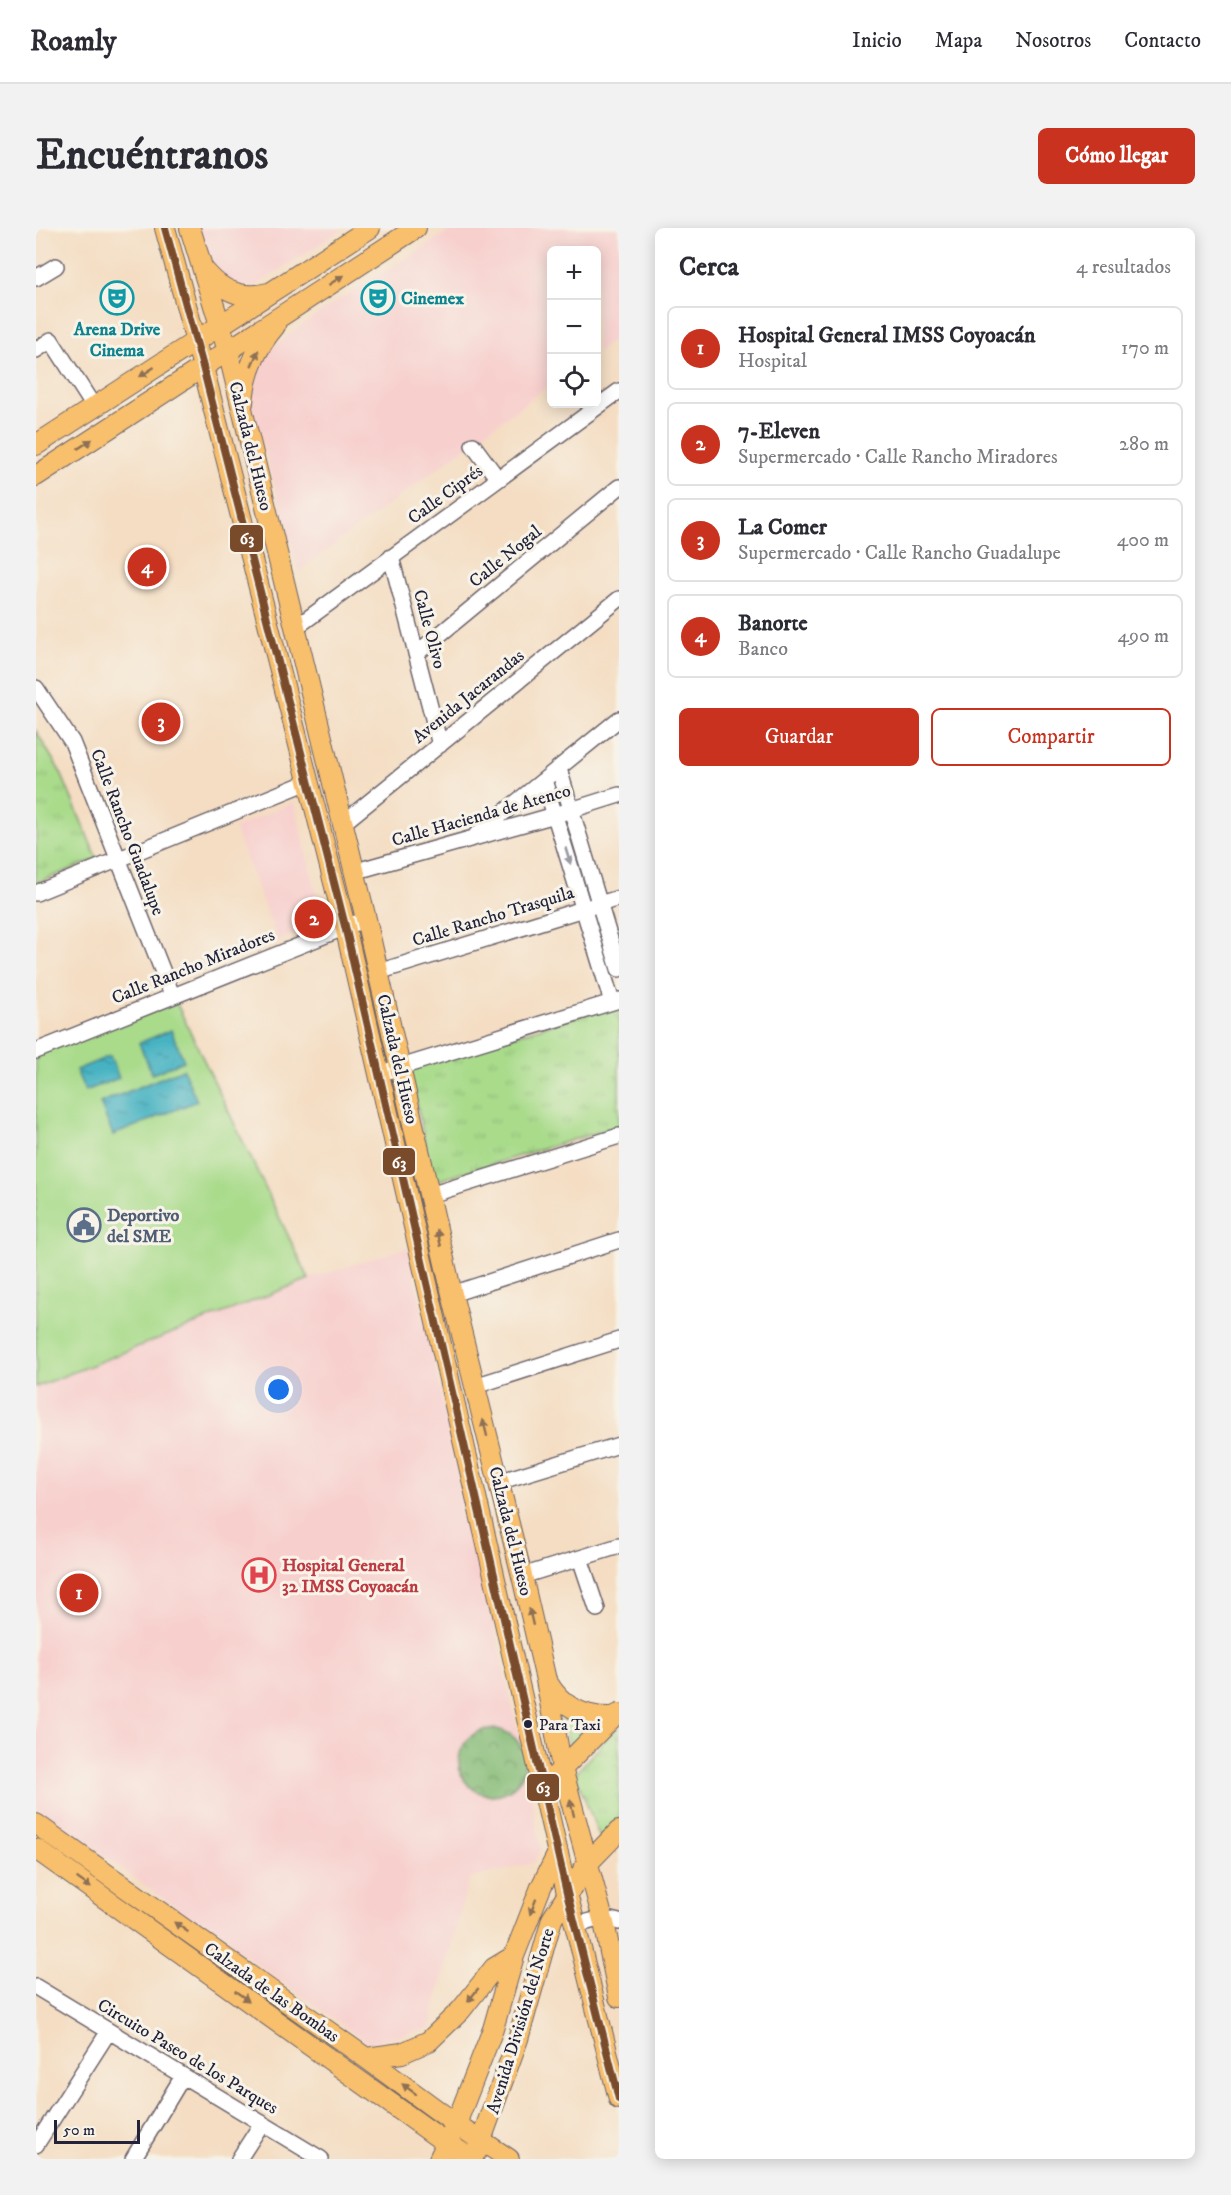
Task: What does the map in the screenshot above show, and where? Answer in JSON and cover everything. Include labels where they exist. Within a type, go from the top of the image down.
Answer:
[{"type":"main road","name":"Calzada del Hueso","points":[[165,228],[203,367],[345,926],[567,1893],[619,2099]]},
{"type":"main road","name":"Calzada del Hueso","points":[[190,228],[228,351],[366,919],[452,1294],[522,1576],[546,1680],[562,1768],[587,1864],[611,1923],[619,1997]]},
{"type":"main road","points":[[36,445],[370,228]]},
{"type":"main road","points":[[36,476],[416,228]]},
{"type":"main road","points":[[196,253],[204,270],[225,288],[242,295],[276,290]]},
{"type":"main road","points":[[243,415],[246,384],[255,355],[278,322],[299,304]]},
{"type":"main road","points":[[546,1680],[558,1698],[576,1711],[594,1717],[616,1715]]},
{"type":"main road","points":[[543,1790],[616,1715]]},
{"type":"main road","name":"Calzada de las Bombas","points":[[36,1824],[456,2124],[476,2153]]},
{"type":"main road","name":"Avenida División del Norte","points":[[476,2153],[518,2039],[552,1919],[587,1864],[619,1831]]},
{"type":"main road","name":"Calzada de las Bombas","points":[[36,1849],[443,2151],[476,2153],[509,2159]]},
{"type":"main road","name":"Avenida División del Norte","points":[[443,2151],[493,2029],[514,1956],[541,1887],[558,1854]]},
{"type":"main road","points":[[366,2058],[402,2053],[429,2041],[461,2010],[494,1968],[514,1956]]},
{"type":"street","points":[[36,278],[56,266]]},
{"type":"street","points":[[36,350],[51,340],[94,406]]},
{"type":"street","name":"Calle Ciprés","points":[[295,628],[619,392]]},
{"type":"street","points":[[473,445],[498,479]]},
{"type":"street","name":"Calle Nogal","points":[[416,654],[619,487]]},
{"type":"street","name":"Calle Olivo","points":[[391,557],[440,745]]},
{"type":"street","name":"Avenida Jacarandas","points":[[342,824],[619,599]]},
{"type":"street","name":"Calle Rancho Guadalupe","points":[[36,688],[72,742],[172,996]]},
{"type":"street","points":[[471,839],[619,719]]},
{"type":"street","points":[[378,1074],[616,1001],[592,906],[572,810],[559,769]]},
{"type":"street","points":[[544,780],[555,815],[619,969]]},
{"type":"street","points":[[36,893],[308,782]]},
{"type":"street","name":"Calle Hacienda de Atenco","points":[[353,872],[619,795]]},
{"type":"street","name":"Calle Rancho Trasquila","points":[[378,972],[619,898]]},
{"type":"street","name":"Calle Rancho Miradores","points":[[36,1051],[366,919]]},
{"type":"street","points":[[430,1195],[619,1136]]},
{"type":"street","points":[[452,1294],[619,1240]]},
{"type":"street","points":[[475,1386],[619,1340]]},
{"type":"street","points":[[498,1482],[619,1445]]},
{"type":"street","points":[[522,1576],[580,1558],[618,1550]]},
{"type":"street","points":[[580,1558],[597,1609]]},
{"type":"street","points":[[577,1929],[611,1923]]},
{"type":"street","name":"Circuito Paseo de los Parques","points":[[36,1987],[321,2159]]},
{"type":"street","points":[[36,2145],[109,2031]]},
{"type":"street","points":[[132,2159],[183,2076]]},
{"type":"street","points":[[240,2159],[262,2123]]},
{"type":"shaded area","points":[[197,228],[344,228],[254,287],[228,285],[215,276]]},
{"type":"shaded area","points":[[454,228],[619,228],[619,336],[601,349],[601,246],[547,246],[547,387],[299,571],[252,407],[253,384],[268,351],[317,314]]},
{"type":"shaded area","points":[[294,802],[323,921],[278,941],[234,828]]},
{"type":"shaded area","name":"Hospital General 32 IMSS Coyoacán","points":[[408,1247],[525,1763],[541,1849],[533,1863],[469,1879],[429,2028],[368,2043],[36,1808],[36,1387],[309,1279]]},
{"type":"green space","points":[[36,731],[61,773],[97,859],[36,883]]},
{"type":"green space","points":[[174,998],[309,1279],[36,1387],[36,1054]]},
{"type":"green space","points":[[619,1004],[619,1126],[433,1182],[409,1067]]},
{"type":"green space","points":[[558,1701],[591,1725],[570,1747]]},
{"type":"green space","points":[[619,1727],[619,1819],[600,1838],[575,1774]]},
{"type":"green space","points":[[492,1729],[505,1732],[515,1739],[522,1749],[525,1762],[522,1775],[515,1785],[505,1792],[492,1795],[479,1792],[469,1785],[462,1775],[459,1762],[462,1749],[469,1739],[479,1732]]},
{"type":"water","points":[[171,1030],[184,1061],[152,1074],[139,1043]]},
{"type":"water","points":[[110,1056],[119,1078],[85,1091],[76,1070]]},
{"type":"water","points":[[183,1069],[197,1101],[113,1135],[100,1103]]},
{"type":"transit line","name":"63","points":[[165,228],[203,367],[345,926],[567,1893],[619,2099]]},
{"type":"place","name":"Arena Drive Cinema","points":[[117,298]]},
{"type":"place","name":"Cinemex","points":[[378,298]]},
{"type":"place","name":"Banorte","points":[[147,567]]},
{"type":"place","name":"La Comer","points":[[161,722]]},
{"type":"place","name":"7-Eleven","points":[[314,919]]},
{"type":"place","name":"Deportivo del SME","points":[[84,1225]]},
{"type":"place","name":"Hospital General 32 IMSS Coyoacán","points":[[259,1575]]},
{"type":"place","name":"Hospital General IMSS Coyoacán","points":[[79,1593]]},
{"type":"place","name":"Para Taxi","points":[[528,1724]]}]
